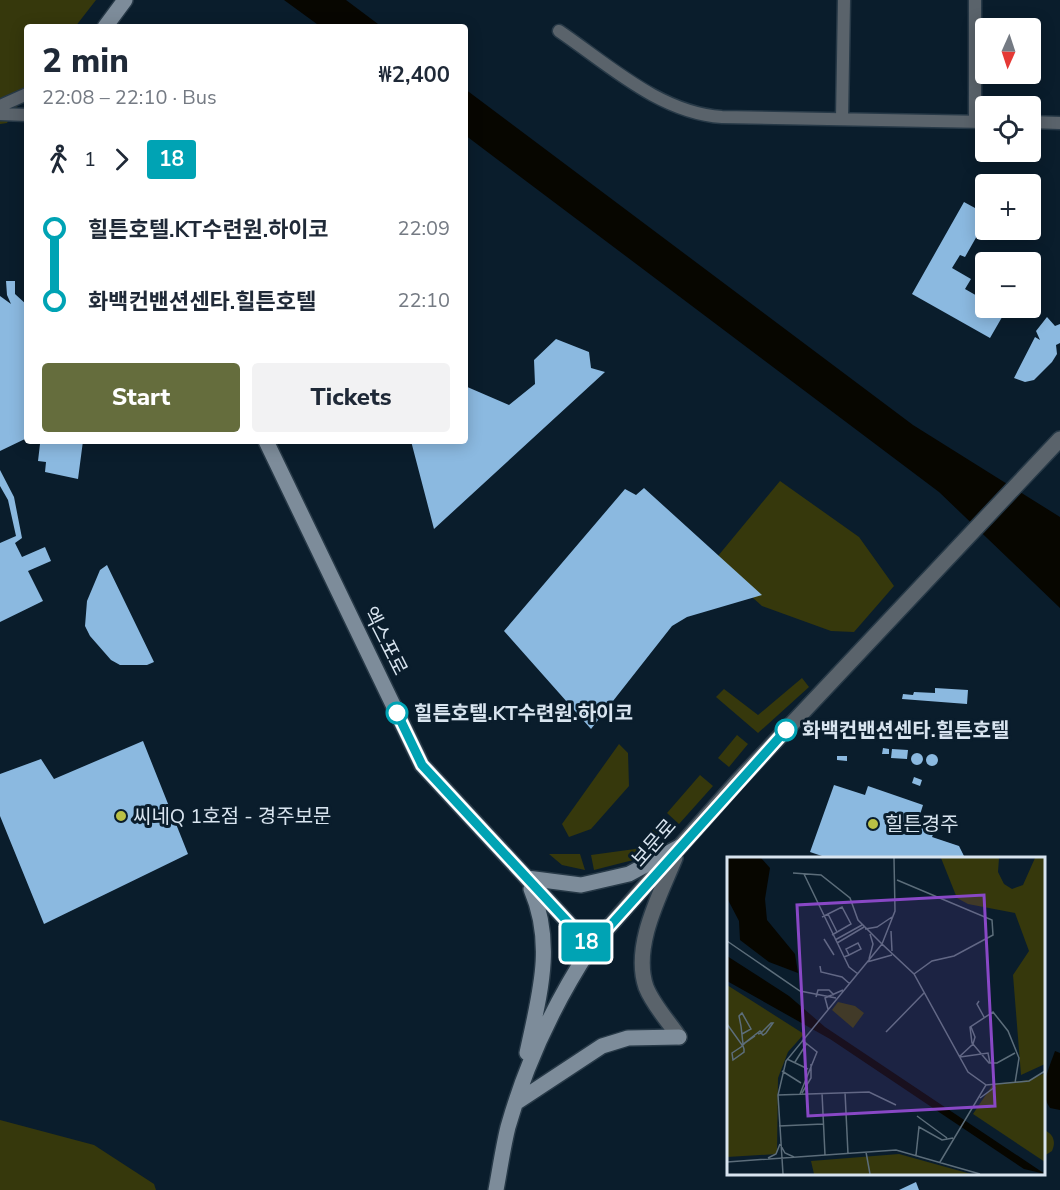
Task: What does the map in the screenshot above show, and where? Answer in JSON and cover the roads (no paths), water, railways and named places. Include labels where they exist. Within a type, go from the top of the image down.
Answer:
[{"type":"main road","points":[[107,24],[125,0]]},
{"type":"main road","name":"엑스포로","points":[[267,444],[422,765],[591,947]]},
{"type":"main road","points":[[517,1102],[540,991],[544,952],[543,920],[526,878],[581,885],[629,874],[679,847]]},
{"type":"main road","name":"보문로","points":[[496,1190],[508,1127],[517,1102],[552,1013],[591,947]]},
{"type":"main road","points":[[517,1102],[578,1059],[617,1040],[679,1037]]},
{"type":"street","points":[[842,119],[844,0]]},
{"type":"street","points":[[975,0],[979,96]]},
{"type":"street","points":[[559,31],[654,95],[683,110],[722,117],[975,121]]},
{"type":"street","points":[[0,106],[24,95]]},
{"type":"street","points":[[0,114],[24,115]]},
{"type":"street","points":[[1041,122],[1060,123]]},
{"type":"street","name":"보문로","points":[[591,947],[679,847],[1060,439]]},
{"type":"street","points":[[679,847],[647,933],[644,968],[646,988],[679,1037]]},
{"type":"place","name":"힐튼호텔.KT수련원.하이코","points":[[397,713]]},
{"type":"place","name":"화백컨밴션센타.힐튼호텔","points":[[786,730]]},
{"type":"place","name":"씨네Q 1호점 - 경주보문","points":[[121,816]]},
{"type":"place","name":"힐튼경주","points":[[873,824]]}]
